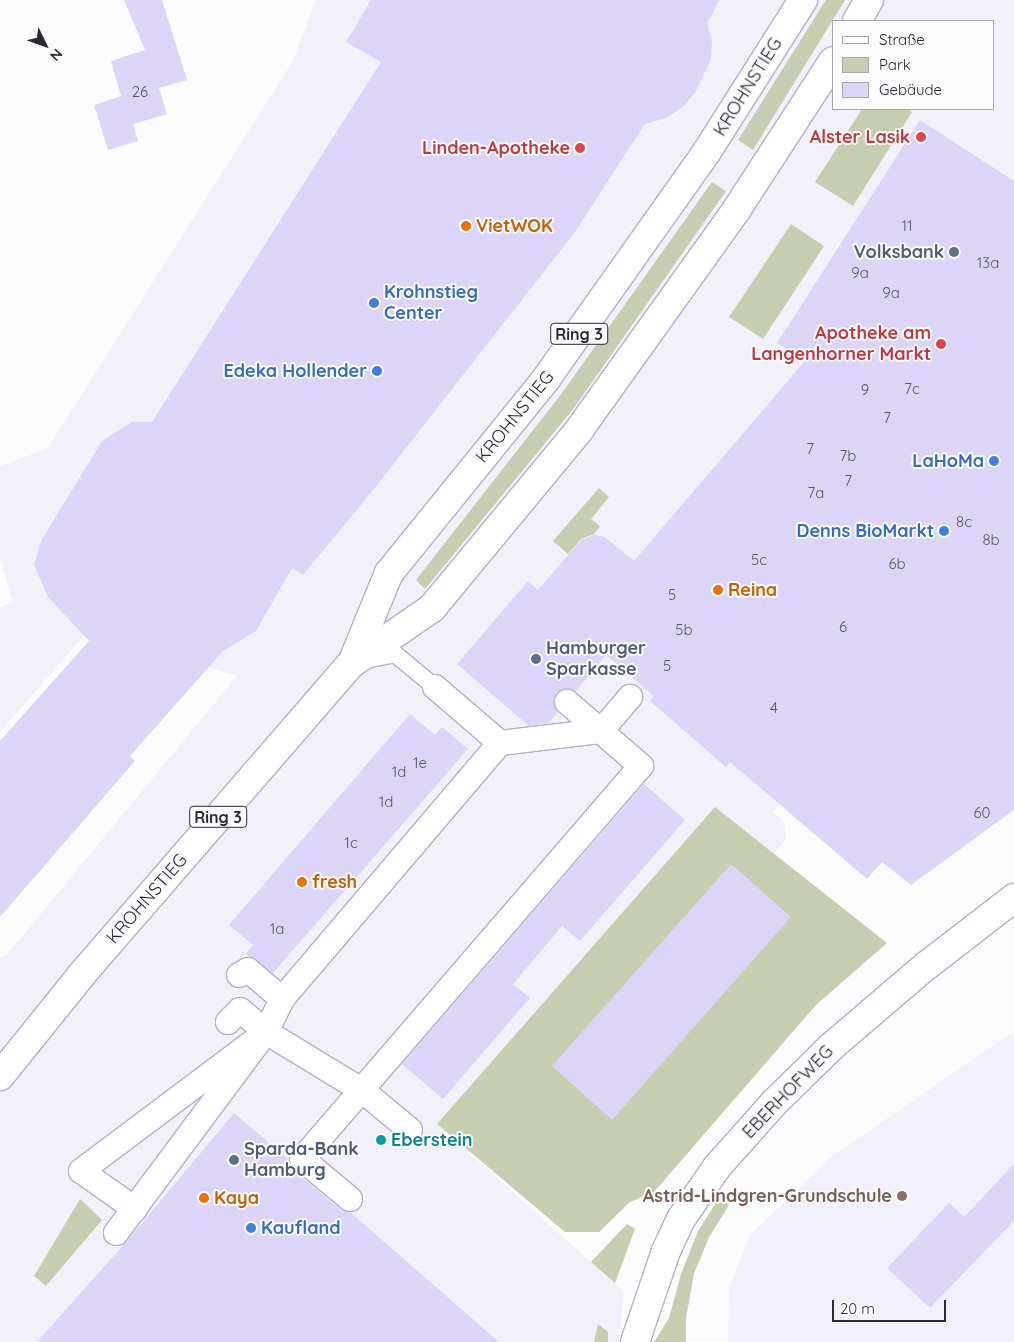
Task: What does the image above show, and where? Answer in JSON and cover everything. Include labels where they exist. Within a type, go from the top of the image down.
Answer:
[{"type":"main road","name":"KROHNSTIEG","points":[[352,663],[389,572],[558,363],[706,153],[802,0]]},
{"type":"main road","points":[[857,20],[869,0]]},
{"type":"main road","name":"KROHNSTIEG","points":[[1,1073],[83,973],[352,663],[432,608],[579,430],[737,209],[832,63]]},
{"type":"main road","name":"EBERHOFWEG","points":[[635,1342],[666,1251],[681,1219],[717,1167],[774,1103],[831,1047],[926,966],[1014,898]]},
{"type":"street","points":[[435,687],[500,744]]},
{"type":"street","points":[[116,1233],[266,1032],[282,999],[500,744],[601,732],[630,697]]},
{"type":"street","points":[[350,1199],[302,1159],[363,1091],[641,766],[567,702]]},
{"type":"street","points":[[239,975],[248,970],[282,999]]},
{"type":"street","points":[[228,1022],[240,1010],[266,1032],[363,1091],[410,1130]]},
{"type":"street","points":[[135,1209],[74,1175],[266,1032]]},
{"type":"lane","points":[[352,663],[395,654],[435,687]]},
{"type":"shaded area","points":[[316,0],[1014,0],[1014,598],[953,603],[773,812],[784,822],[786,840],[772,855],[437,1124],[624,1292],[619,1342],[0,1342],[0,957],[6,956],[237,676],[89,630],[0,732],[0,607],[13,602],[0,557],[0,466],[47,449],[293,61]]},
{"type":"shaded area","name":"Astrid-Lindgren-Grundschule","points":[[1014,1031],[1014,1342],[728,1342],[729,1287],[750,1235],[830,1158]]},
{"type":"green space","points":[[826,0],[845,0],[753,150],[738,140]]},
{"type":"green space","points":[[861,110],[909,110],[912,112],[853,206],[815,182]]},
{"type":"green space","points":[[712,182],[726,191],[574,408],[425,589],[416,580],[562,393]]},
{"type":"green space","points":[[791,224],[824,246],[763,339],[729,317]]},
{"type":"green space","points":[[599,488],[609,497],[591,519],[600,526],[594,534],[581,539],[568,554],[553,541]]},
{"type":"green space","points":[[715,807],[887,943],[816,1005],[654,1192],[630,1202],[599,1232],[565,1232],[437,1124]]},
{"type":"green space","points":[[719,1198],[729,1205],[709,1237],[694,1274],[686,1318],[686,1342],[654,1342],[669,1318],[681,1274],[698,1231]]},
{"type":"green space","points":[[80,1199],[102,1220],[46,1286],[34,1276]]},
{"type":"green space","points":[[627,1224],[635,1229],[615,1283],[591,1262]]},
{"type":"green space","points":[[598,1324],[608,1332],[608,1342],[594,1342]]},
{"type":"building","points":[[124,0],[162,0],[187,80],[159,88],[167,114],[133,124],[138,141],[108,150],[94,105],[121,96],[111,61],[145,50]]},
{"type":"building","name":"Krohnstieg Center","points":[[371,0],[720,0],[707,23],[712,41],[711,59],[696,91],[684,106],[666,118],[645,124],[575,232],[374,489],[303,575],[292,568],[256,631],[223,651],[130,756],[135,761],[0,917],[0,741],[89,641],[48,597],[34,565],[41,541],[102,441],[132,422],[152,422],[381,62],[346,42]]},
{"type":"building","points":[[920,120],[1014,181],[1014,810],[911,885],[882,862],[867,879],[730,762],[726,767],[650,701],[654,696],[606,655],[576,691],[563,689],[556,693],[554,706],[558,712],[548,723],[529,726],[457,664],[528,581],[538,590],[581,540],[594,535],[605,537],[634,561],[805,361],[777,343]]},
{"type":"building","points":[[410,714],[435,735],[442,727],[468,749],[273,973],[245,954],[253,945],[229,925]]},
{"type":"building","points":[[644,784],[685,820],[580,941],[562,926],[513,984],[530,998],[443,1099],[402,1064]]},
{"type":"building","points":[[731,864],[791,917],[612,1120],[552,1066]]},
{"type":"building","name":"Kaufland","points":[[234,1113],[289,1160],[293,1170],[341,1210],[350,1212],[499,1342],[37,1342],[127,1241]]},
{"type":"building","points":[[1014,1164],[1014,1221],[930,1308],[887,1268],[949,1203],[964,1217]]},
{"type":"place","name":"Alster Lasik","points":[[921,137]]},
{"type":"place","name":"Linden-Apotheke","points":[[580,148]]},
{"type":"place","name":"VietWOK","points":[[466,226]]},
{"type":"place","name":"Volksbank","points":[[954,252]]},
{"type":"place","name":"Krohnstieg Center","points":[[374,303]]},
{"type":"place","name":"Apotheke am Langenhorner Markt","points":[[941,344]]},
{"type":"place","name":"Edeka Hollender","points":[[377,371]]},
{"type":"place","name":"LaHoMa","points":[[994,461]]},
{"type":"place","name":"Denns BioMarkt","points":[[944,531]]},
{"type":"place","name":"Reina","points":[[718,590]]},
{"type":"place","name":"Hamburger Sparkasse","points":[[536,659]]},
{"type":"place","name":"fresh","points":[[302,882]]},
{"type":"place","name":"Eberstein","points":[[381,1140]]},
{"type":"place","name":"Sparda-Bank Hamburg","points":[[234,1160]]},
{"type":"place","name":"Astrid-Lindgren-Grundschule","points":[[902,1196]]},
{"type":"place","name":"Kaya","points":[[204,1198]]},
{"type":"place","name":"Kaufland","points":[[251,1228]]}]
